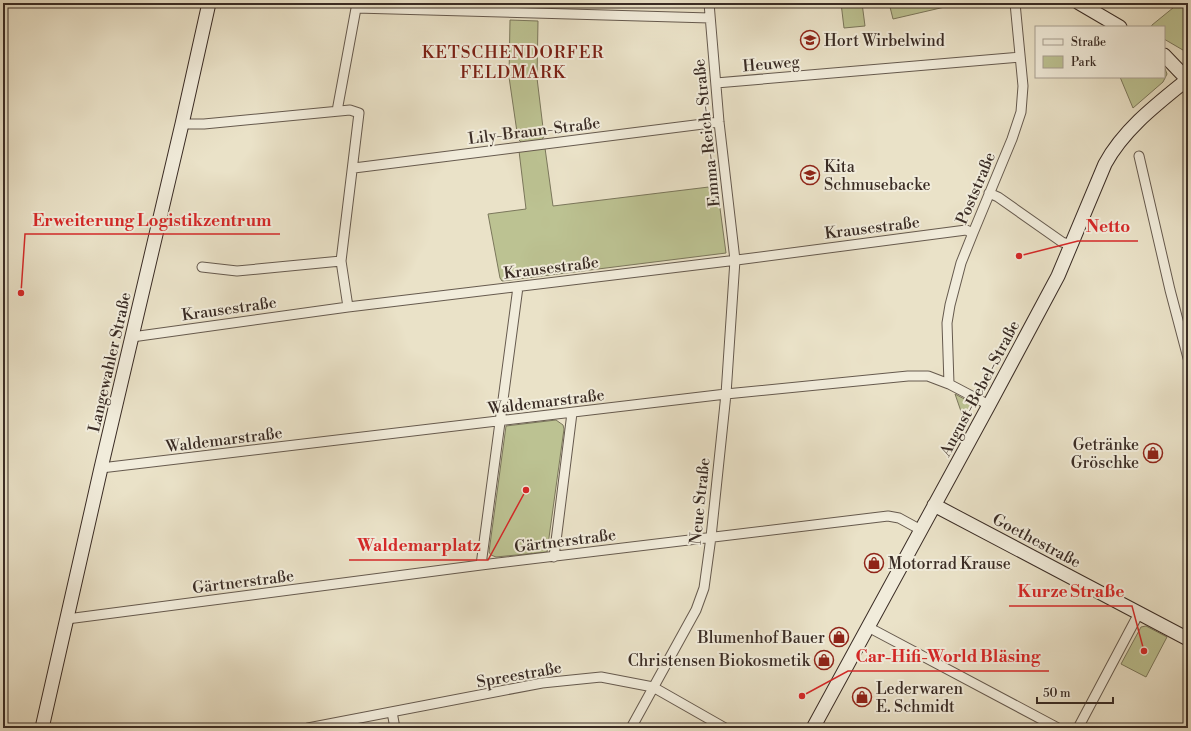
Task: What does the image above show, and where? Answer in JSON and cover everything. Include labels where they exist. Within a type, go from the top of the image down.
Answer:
[{"type":"street","name":"Langewahler Straße","points":[[42,728],[209,3]]},
{"type":"street","name":"Emma-Reich-Straße","points":[[709,3],[719,122],[735,260]]},
{"type":"street","name":"Poststraße","points":[[949,384],[947,323],[950,305],[962,263],[973,233],[1012,139],[1021,112],[1022,86],[1016,3]]},
{"type":"street","points":[[1079,3],[1118,26]]},
{"type":"street","points":[[338,111],[356,5],[710,18]]},
{"type":"street","points":[[1165,56],[1188,79]]},
{"type":"street","name":"Heuweg","points":[[716,83],[1020,57]]},
{"type":"street","name":"August-Bebel-Straße","points":[[813,728],[1055,282],[1072,245],[1105,164],[1115,147],[1143,116],[1188,79]]},
{"type":"street","points":[[182,124],[204,124],[350,110],[359,113],[354,168],[341,261],[348,307]]},
{"type":"street","name":"Lily-Braun-Straße","points":[[354,168],[719,122]]},
{"type":"street","points":[[1139,156],[1170,290],[1188,358]]},
{"type":"street","points":[[989,193],[998,197],[1062,242],[1072,245]]},
{"type":"street","name":"Krausestraße","points":[[132,337],[348,307],[735,260],[966,230],[973,233]]},
{"type":"street","name":"Neue Straße","points":[[631,728],[696,610],[704,588],[711,537],[726,394],[735,260]]},
{"type":"street","points":[[202,267],[237,271],[341,261]]},
{"type":"street","points":[[481,565],[518,287]]},
{"type":"street","name":"Waldemarstraße","points":[[101,468],[501,422],[726,394],[920,375],[928,376],[949,384],[989,405]]},
{"type":"street","points":[[554,557],[572,413]]},
{"type":"street","name":"Goethestraße","points":[[934,505],[1188,639]]},
{"type":"street","name":"Gärtnerstraße","points":[[67,619],[481,565],[888,516],[899,518],[921,530]]},
{"type":"street","points":[[1078,728],[1139,613]]},
{"type":"street","points":[[868,626],[1058,728]]},
{"type":"street","name":"Spreestraße","points":[[308,728],[542,683],[601,677],[653,687],[726,728]]},
{"type":"street","points":[[392,712],[395,728]]},
{"type":"green space","points":[[841,3],[862,3],[865,26],[844,28]]},
{"type":"green space","points":[[889,3],[962,3],[893,19]]},
{"type":"green space","points":[[1179,3],[1188,3],[1188,53],[1165,40],[1165,26],[1152,25]]},
{"type":"green space","points":[[510,20],[538,21],[537,78],[544,136],[542,140],[522,143],[518,139],[509,77]]},
{"type":"green space","points":[[1120,78],[1165,78],[1163,82],[1133,108]]},
{"type":"green space","points":[[545,148],[553,206],[717,186],[726,253],[502,281],[500,278],[488,214],[526,209],[519,151]]},
{"type":"green space","points":[[955,394],[970,402],[972,405],[964,420]]},
{"type":"green space","points":[[556,420],[563,425],[564,429],[547,552],[496,557],[491,555],[489,552],[506,426]]},
{"type":"green space","points":[[1146,626],[1167,637],[1146,677],[1121,664],[1141,627]]},
{"type":"place","name":"Hort Wirbelwind","points":[[810,40]]},
{"type":"place","name":"Kita Schmusebacke","points":[[810,175]]},
{"type":"place","name":"Netto","points":[[1019,256]]},
{"type":"place","name":"Erweiterung Logistikzentrum","points":[[21,293]]},
{"type":"place","name":"Getränke Gröschke","points":[[1153,453]]},
{"type":"place","name":"Waldemarplatz","points":[[526,490]]},
{"type":"place","name":"Motorrad Krause","points":[[874,563]]},
{"type":"place","name":"Blumenhof Bauer","points":[[839,637]]},
{"type":"place","name":"Kurze Straße","points":[[1144,651]]},
{"type":"place","name":"Christensen Biokosmetik","points":[[824,660]]},
{"type":"place","name":"Car-Hifi-World Bläsing","points":[[802,696]]},
{"type":"place","name":"Lederwaren E. Schmidt","points":[[862,697]]},
{"type":"district","name":"KETSCHENDORFER FELDMARK","points":[[513,62]]}]
